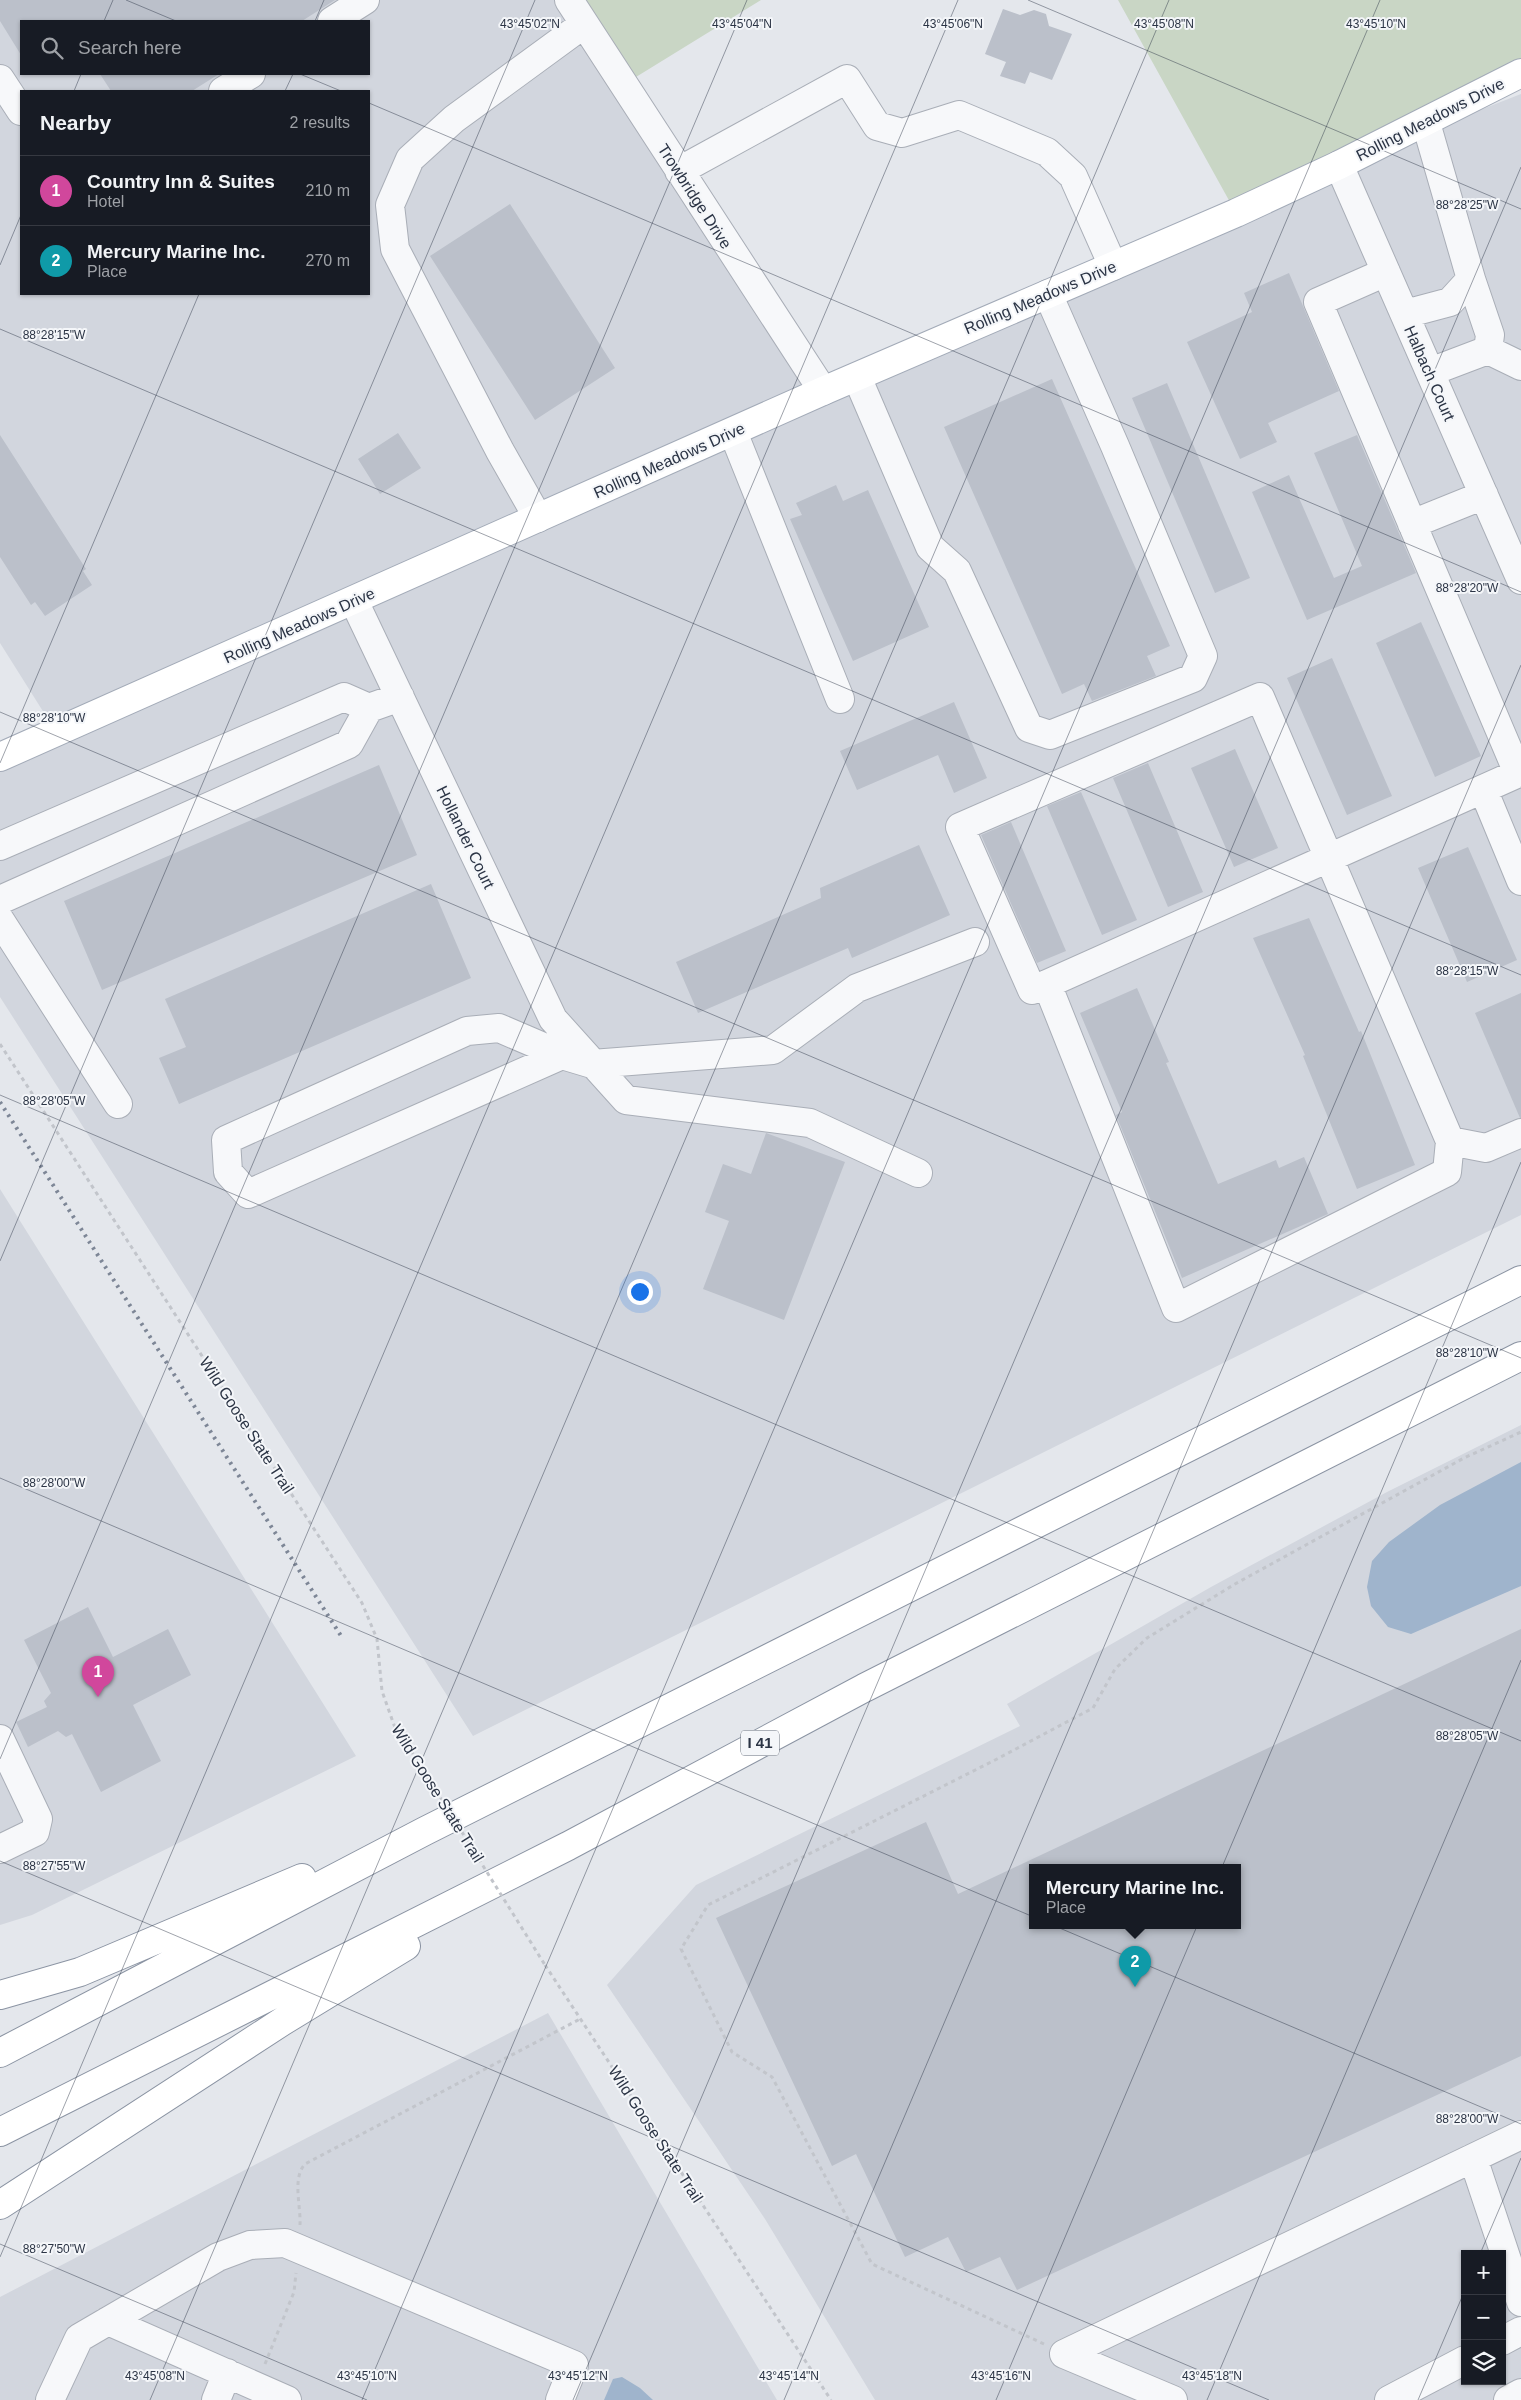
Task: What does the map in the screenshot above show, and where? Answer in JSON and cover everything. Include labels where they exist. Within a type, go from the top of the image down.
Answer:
[{"type":"main road","name":"Rolling Meadows Drive","points":[[1339,165],[1521,73]]},
{"type":"main road","name":"Rolling Meadows Drive","points":[[0,757],[1339,165],[1521,94]]},
{"type":"main road","points":[[0,2053],[425,1831],[1521,1280]]},
{"type":"main road","name":"I 41","points":[[0,2132],[568,1846],[864,1688],[1521,1356]]},
{"type":"main road","points":[[0,1996],[80,1972],[258,1895],[425,1831]]},
{"type":"main road","points":[[0,2205],[283,2021],[568,1846]]},
{"type":"street","points":[[334,20],[365,0]]},
{"type":"street","name":"Trowbridge Drive","points":[[568,0],[823,392]]},
{"type":"street","points":[[538,518],[500,451],[395,250],[390,205],[410,159],[454,119],[584,24]]},
{"type":"street","points":[[226,90],[249,75]]},
{"type":"street","points":[[0,79],[20,109]]},
{"type":"street","points":[[679,171],[847,79],[876,126],[902,133],[958,115],[1047,152],[1074,176],[1113,266]]},
{"type":"street","points":[[1428,130],[1470,279],[1490,335],[1488,350]]},
{"type":"street","name":"Halbach Court","points":[[1339,165],[1521,580]]},
{"type":"street","points":[[1047,984],[1176,1308],[1447,1172],[1450,1141],[1329,858],[1260,697],[960,827],[1032,990],[1047,984],[1329,858],[1483,789],[1520,771],[1318,302],[1386,272]]},
{"type":"street","points":[[1404,314],[1450,302],[1470,279]]},
{"type":"street","points":[[857,377],[930,547],[957,571],[1029,728],[1050,735],[1193,678],[1203,656],[1115,446],[1048,294]]},
{"type":"street","points":[[1430,372],[1488,350],[1521,366]]},
{"type":"street","points":[[733,432],[840,699]]},
{"type":"street","points":[[1412,524],[1484,496]]},
{"type":"street","name":"Hollander Court","points":[[354,601],[553,1019],[626,1100],[810,1123],[918,1172]]},
{"type":"street","points":[[0,846],[344,698],[369,708],[400,697]]},
{"type":"street","points":[[0,900],[349,744],[369,708]]},
{"type":"street","points":[[1483,789],[1521,881]]},
{"type":"street","points":[[0,920],[118,1104]]},
{"type":"street","points":[[562,1056],[248,1194],[228,1172],[226,1140],[467,1031],[499,1028],[562,1056],[592,1064],[773,1050],[857,988],[975,942]]},
{"type":"street","points":[[1450,1141],[1486,1148],[1521,1133]]},
{"type":"street","points":[[0,1739],[38,1819],[35,1832],[0,1849]]},
{"type":"street","points":[[1064,2354],[1521,2135]]},
{"type":"street","points":[[1473,2158],[1521,2302]]},
{"type":"street","points":[[50,2400],[79,2338],[218,2256],[250,2245],[285,2242],[574,2366],[560,2400]]},
{"type":"street","points":[[108,2321],[287,2400]]},
{"type":"street","points":[[1504,2340],[1521,2331]]},
{"type":"street","points":[[1064,2354],[1173,2400]]},
{"type":"street","points":[[1390,2400],[1461,2362]]},
{"type":"street","points":[[216,2400],[228,2373]]},
{"type":"street","points":[[1508,2400],[1521,2393]]},
{"type":"path","name":"Wild Goose State Trail","points":[[0,1044],[362,1604],[377,1639],[382,1691],[394,1725],[545,1965],[831,2400]]},
{"type":"path","points":[[1064,2354],[872,2264],[772,2077],[732,2052],[681,1949],[708,1905],[997,1759],[1093,1708],[1115,1669],[1147,1638],[1261,1570],[1464,1458],[1521,1432]]},
{"type":"path","points":[[255,2386],[294,2292],[300,2210],[299,2170],[306,2164],[580,2019]]},
{"type":"shaded area","points":[[0,0],[569,0],[823,391],[1339,165],[1521,94],[1521,1215],[473,1736],[0,997],[0,757],[56,732],[0,643]]},
{"type":"shaded area","points":[[0,1189],[356,1756],[32,1915],[0,1925]]},
{"type":"shaded area","points":[[1521,1425],[1521,2400],[875,2400],[765,2219],[607,1985],[696,1885],[1020,1726],[1007,1704],[1211,1587],[1387,1492]]},
{"type":"shaded area","points":[[548,2013],[777,2400],[0,2400],[0,2297]]},
{"type":"green space","points":[[569,0],[761,0],[623,85]]},
{"type":"green space","points":[[1118,0],[1521,0],[1521,73],[1236,213]]},
{"type":"water","points":[[1521,1462],[1521,1586],[1411,1634],[1388,1627],[1371,1606],[1367,1587],[1372,1561],[1389,1542],[1440,1505]]},
{"type":"water","points":[[622,2377],[640,2388],[653,2400],[604,2400],[613,2379]]},
{"type":"building","points":[[0,0],[335,0],[304,20],[20,20],[20,53],[0,21]]},
{"type":"building","points":[[1003,9],[1020,15],[1034,10],[1046,14],[1049,26],[1072,34],[1052,80],[1030,72],[1025,84],[1000,76],[1006,62],[985,54]]},
{"type":"building","points":[[101,75],[217,75],[194,90],[110,90]]},
{"type":"building","points":[[510,204],[615,368],[535,420],[430,256]]},
{"type":"building","points":[[1289,273],[1339,391],[1268,423],[1277,442],[1240,459],[1187,342],[1252,312],[1244,293]]},
{"type":"building","points":[[1052,379],[1170,646],[1147,656],[1156,676],[1092,701],[1084,684],[1062,694],[944,427]]},
{"type":"building","points":[[1167,383],[1250,578],[1215,593],[1132,398]]},
{"type":"building","points":[[398,433],[421,468],[380,494],[358,459]]},
{"type":"building","points":[[0,435],[86,569],[83,571],[92,585],[45,616],[35,602],[31,605],[0,557]]},
{"type":"building","points":[[1357,435],[1416,573],[1307,620],[1252,492],[1289,475],[1334,578],[1362,566],[1314,453]]},
{"type":"building","points":[[836,485],[843,501],[868,490],[929,627],[853,661],[790,519],[802,515],[796,503]]},
{"type":"building","points":[[1421,622],[1481,756],[1435,777],[1376,643]]},
{"type":"building","points":[[1332,658],[1392,796],[1347,815],[1287,678]]},
{"type":"building","points":[[954,702],[987,778],[954,793],[938,755],[857,790],[840,751]]},
{"type":"building","points":[[1235,749],[1278,848],[1234,867],[1191,768]]},
{"type":"building","points":[[1148,763],[1203,892],[1168,907],[1113,778]]},
{"type":"building","points":[[379,765],[417,855],[102,990],[64,901]]},
{"type":"building","points":[[1081,792],[1137,920],[1102,935],[1047,806]]},
{"type":"building","points":[[1011,822],[1066,951],[1037,963],[981,835]]},
{"type":"building","points":[[919,845],[950,915],[852,958],[848,948],[698,1013],[676,962],[821,898],[820,888]]},
{"type":"building","points":[[1468,847],[1517,960],[1467,982],[1418,868]]},
{"type":"building","points":[[431,884],[471,978],[179,1104],[159,1058],[186,1047],[165,999]]},
{"type":"building","points":[[1309,918],[1359,1032],[1361,1031],[1415,1165],[1357,1189],[1303,1056],[1305,1055],[1253,938]]},
{"type":"building","points":[[1137,988],[1169,1062],[1166,1063],[1218,1184],[1276,1160],[1279,1168],[1304,1157],[1328,1214],[1182,1278],[1116,1115],[1122,1112],[1080,1013]]},
{"type":"building","points":[[1521,993],[1521,1118],[1520,1118],[1475,1013]]},
{"type":"building","points":[[766,1133],[845,1162],[784,1320],[703,1289],[729,1221],[705,1212],[723,1164],[751,1174]]},
{"type":"building","points":[[88,1607],[113,1657],[168,1629],[191,1675],[133,1705],[161,1761],[101,1792],[72,1734],[66,1737],[58,1731],[28,1747],[16,1722],[47,1707],[44,1701],[51,1693],[24,1640]]},
{"type":"building","points":[[1521,1629],[1521,2056],[1017,2290],[1000,2257],[966,2272],[948,2237],[905,2257],[856,2154],[832,2166],[716,1918],[926,1822],[958,1894]]},
{"type":"railway","points":[[0,1102],[343,1639]]},
{"type":"place","name":"Country Inn & Suites","points":[[98,1697]]},
{"type":"place","name":"Mercury Marine Inc.","points":[[1135,1987]]}]
